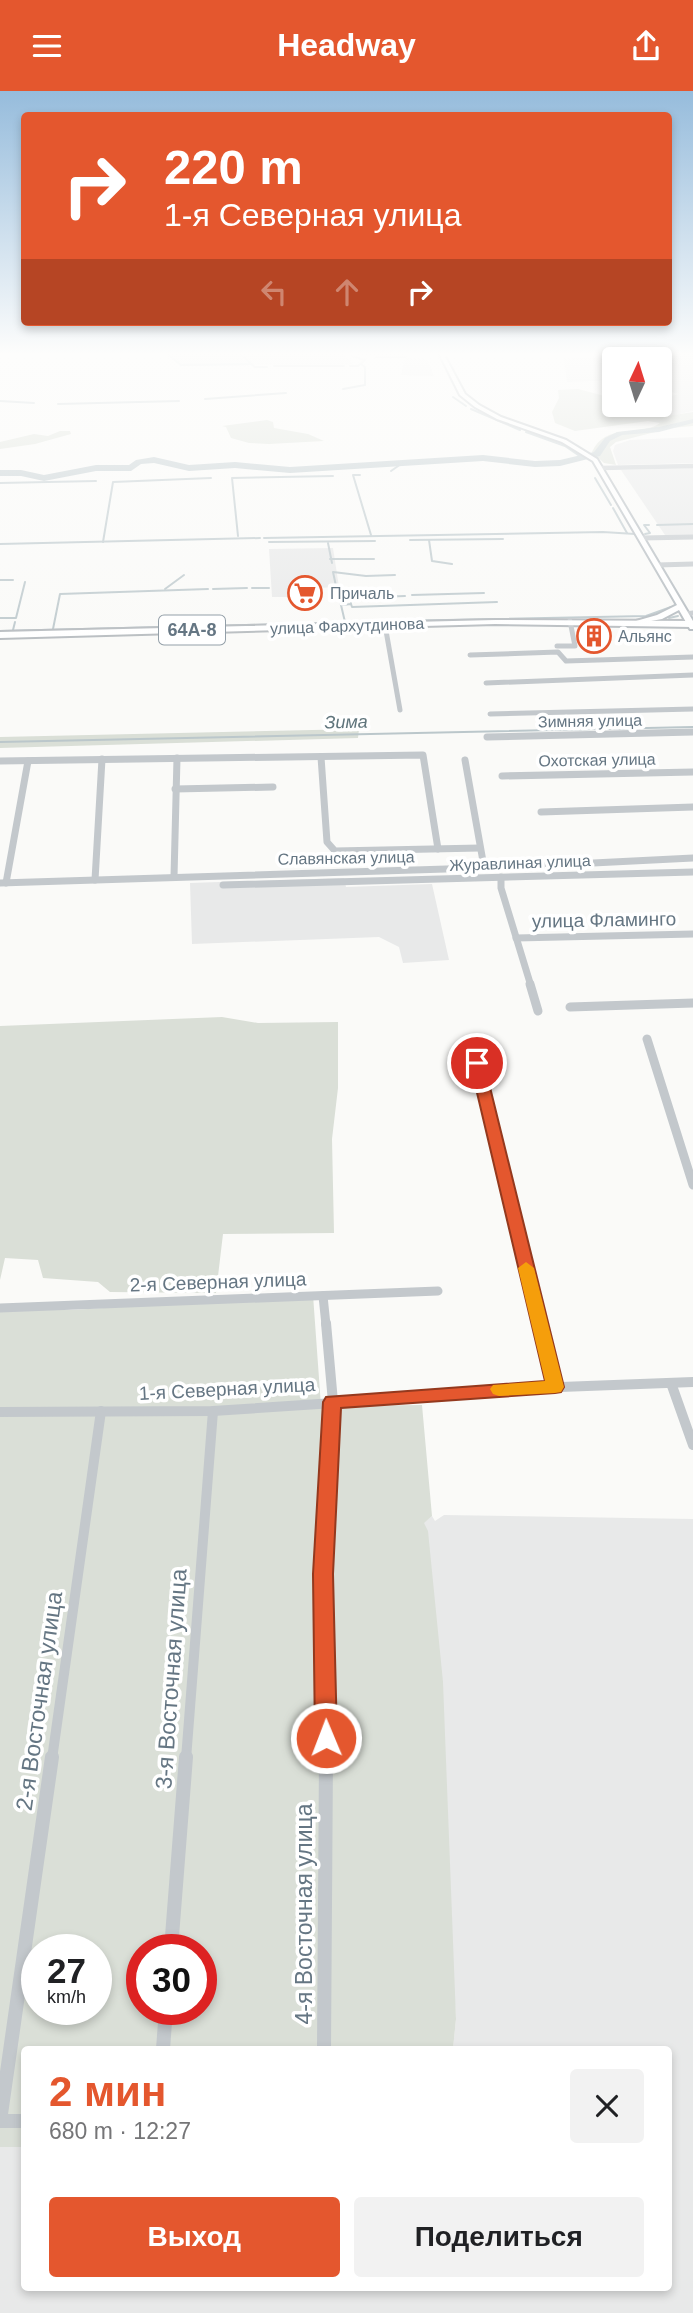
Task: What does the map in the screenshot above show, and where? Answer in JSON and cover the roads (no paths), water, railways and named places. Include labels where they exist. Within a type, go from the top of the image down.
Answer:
[{"type":"main road","points":[[589,455],[601,468],[692,625]]},
{"type":"main road","points":[[640,621],[686,611]]},
{"type":"main road","name":"улица Фархутдинова","points":[[0,635],[570,621],[640,621],[692,625]]},
{"type":"street","points":[[601,468],[693,466]]},
{"type":"street","points":[[642,538],[693,537]]},
{"type":"street","points":[[657,565],[693,564]]},
{"type":"street","points":[[557,646],[575,646],[570,621]]},
{"type":"street","points":[[385,625],[400,710]]},
{"type":"street","points":[[470,655],[558,652],[566,661],[693,657]]},
{"type":"street","points":[[486,683],[693,675]]},
{"type":"street","name":"Зимняя улица","points":[[490,714],[693,709]]},
{"type":"street","name":"Зимняя улица","points":[[487,737],[693,732]]},
{"type":"street","points":[[0,761],[423,755],[438,849]]},
{"type":"street","points":[[321,757],[327,842],[335,851],[480,848]]},
{"type":"street","points":[[174,877],[177,758]]},
{"type":"street","points":[[95,880],[102,759]]},
{"type":"street","points":[[464,760],[484,867]]},
{"type":"street","points":[[3,883],[28,761]]},
{"type":"street","name":"Охотская улица","points":[[502,776],[693,772]]},
{"type":"street","points":[[175,789],[273,787]]},
{"type":"street","points":[[541,812],[693,807]]},
{"type":"street","name":"Славянская улица","points":[[3,883],[693,858]]},
{"type":"street","name":"Журавлиная улица","points":[[223,885],[693,872]]},
{"type":"street","points":[[501,877],[500,888],[538,1011]]},
{"type":"street","name":"улица Фламинго","points":[[516,939],[693,934]]},
{"type":"street","points":[[569,1007],[693,1003]]},
{"type":"street","points":[[647,1039],[693,1185]]},
{"type":"street","points":[[477,1063],[555,1387]]},
{"type":"street","name":"2-я Северная улица","points":[[0,1308],[438,1291]]},
{"type":"street","name":"4-я Восточная улица","points":[[323,1296],[332,1402],[323,1574],[326,1738],[324,2046]]},
{"type":"street","name":"1-я Северная улица","points":[[0,1412],[213,1412],[456,1395],[484,1390],[693,1382]]},
{"type":"street","points":[[671,1383],[693,1445]]},
{"type":"street","name":"2-я Восточная улица","points":[[0,2121],[101,1411]]},
{"type":"street","name":"3-я Восточная улица","points":[[172,1934],[213,1412]]},
{"type":"street","points":[[163,2046],[165,2025]]},
{"type":"street","points":[[0,2121],[21,2121]]},
{"type":"waterway","points":[[578,455],[581,457]]},
{"type":"waterway","points":[[0,473],[21,473],[44,478],[96,468],[131,468],[139,462],[154,460],[189,468],[235,465],[290,470],[483,458],[535,464],[560,463],[594,455]]},
{"type":"waterway","points":[[391,471],[401,464]]},
{"type":"waterway","points":[[360,475],[353,475],[371,535]]},
{"type":"waterway","points":[[238,536],[232,478],[333,476]]},
{"type":"waterway","points":[[103,542],[113,482],[211,478]]},
{"type":"waterway","points":[[595,478],[611,505]]},
{"type":"waterway","points":[[0,483],[96,481]]},
{"type":"waterway","points":[[613,508],[627,533]]},
{"type":"waterway","points":[[657,525],[693,524]]},
{"type":"waterway","points":[[645,534],[650,533],[644,525],[649,525]]},
{"type":"waterway","points":[[264,538],[603,532],[635,534]]},
{"type":"waterway","points":[[103,542],[260,538]]},
{"type":"waterway","points":[[410,540],[503,539]]},
{"type":"waterway","points":[[429,540],[432,561],[452,564]]},
{"type":"waterway","points":[[269,542],[375,541]]},
{"type":"waterway","points":[[0,544],[103,542]]},
{"type":"waterway","points":[[328,543],[331,559]]},
{"type":"waterway","points":[[331,559],[374,559]]},
{"type":"waterway","points":[[331,559],[332,563]]},
{"type":"waterway","points":[[336,586],[333,572],[366,576],[395,575]]},
{"type":"waterway","points":[[165,589],[184,575]]},
{"type":"waterway","points":[[0,580],[13,580]]},
{"type":"waterway","points":[[0,618],[16,618],[25,582]]},
{"type":"waterway","points":[[213,589],[247,588]]},
{"type":"waterway","points":[[252,588],[269,588]]},
{"type":"waterway","points":[[337,588],[345,622],[646,616],[671,607]]},
{"type":"waterway","points":[[53,629],[60,594],[208,589]]},
{"type":"waterway","points":[[412,595],[484,593]]},
{"type":"waterway","points":[[351,603],[351,598],[405,596]]},
{"type":"waterway","points":[[342,605],[351,604],[352,607],[497,602]]},
{"type":"waterway","points":[[669,618],[678,616]]},
{"type":"waterway","points":[[13,630],[15,622]]},
{"type":"waterway","points":[[0,631],[334,623]]},
{"type":"waterway","name":"Зима","points":[[0,742],[693,727]]},
{"type":"place","name":"Причаль","points":[[305,593]]},
{"type":"place","name":"Альянс","points":[[594,636]]}]
